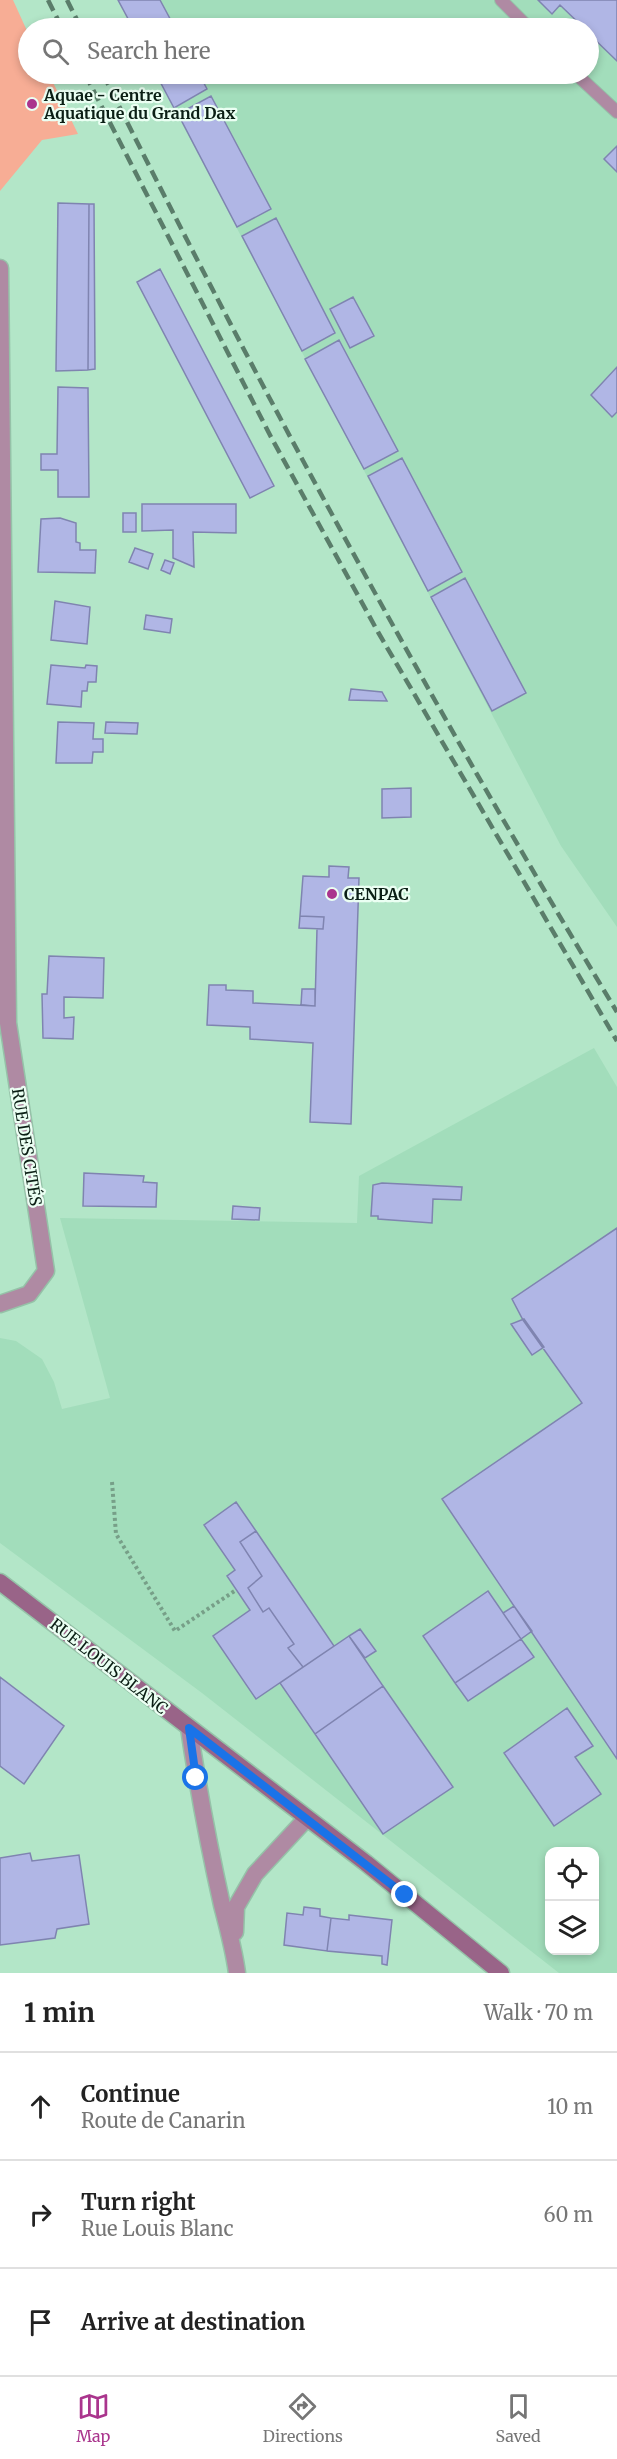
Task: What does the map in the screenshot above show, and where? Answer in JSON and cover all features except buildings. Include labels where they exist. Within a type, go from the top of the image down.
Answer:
[{"type":"main road","name":"RUE LOUIS BLANC","points":[[0,1582],[501,1973]]},
{"type":"street","name":"RUE DES CITÉS","points":[[0,268],[8,1023],[46,1271],[29,1294],[0,1304]]},
{"type":"street","points":[[189,1728],[196,1778],[223,1908],[234,1948],[237,1973]]},
{"type":"street","points":[[234,1948],[236,1906],[255,1874],[306,1819]]},
{"type":"lane","points":[[501,0],[519,18]]},
{"type":"lane","points":[[587,84],[617,112]]},
{"type":"path","points":[[112,1482],[116,1534],[174,1631],[236,1590]]},
{"type":"shaded area","name":"Aquae - Centre Aquatique du Grand Dax","points":[[0,0],[13,0],[21,18],[18,18],[18,84],[54,84],[78,134],[42,140],[0,191]]},
{"type":"shaded area","points":[[118,0],[617,0],[617,927],[561,846],[161,84],[599,84],[599,18],[128,18]]},
{"type":"shaded area","points":[[594,1048],[617,1087],[617,1973],[559,1973],[202,1693],[0,1543],[0,1338],[16,1341],[42,1359],[54,1382],[62,1409],[110,1398],[60,1218],[357,1223],[359,1176]]},
{"type":"railway","points":[[48,0],[57,18]]},
{"type":"railway","points":[[67,0],[76,18]]},
{"type":"railway","points":[[90,84],[271,437],[378,632],[617,1041]]},
{"type":"railway","points":[[108,84],[224,312],[350,548],[481,781],[617,1012]]},
{"type":"place","name":"Aquae - Centre Aquatique du Grand Dax","points":[[32,104]]},
{"type":"place","name":"CENPAC","points":[[332,894]]},
{"type":"route","points":[[196,1778],[189,1728],[405,1895]]}]
